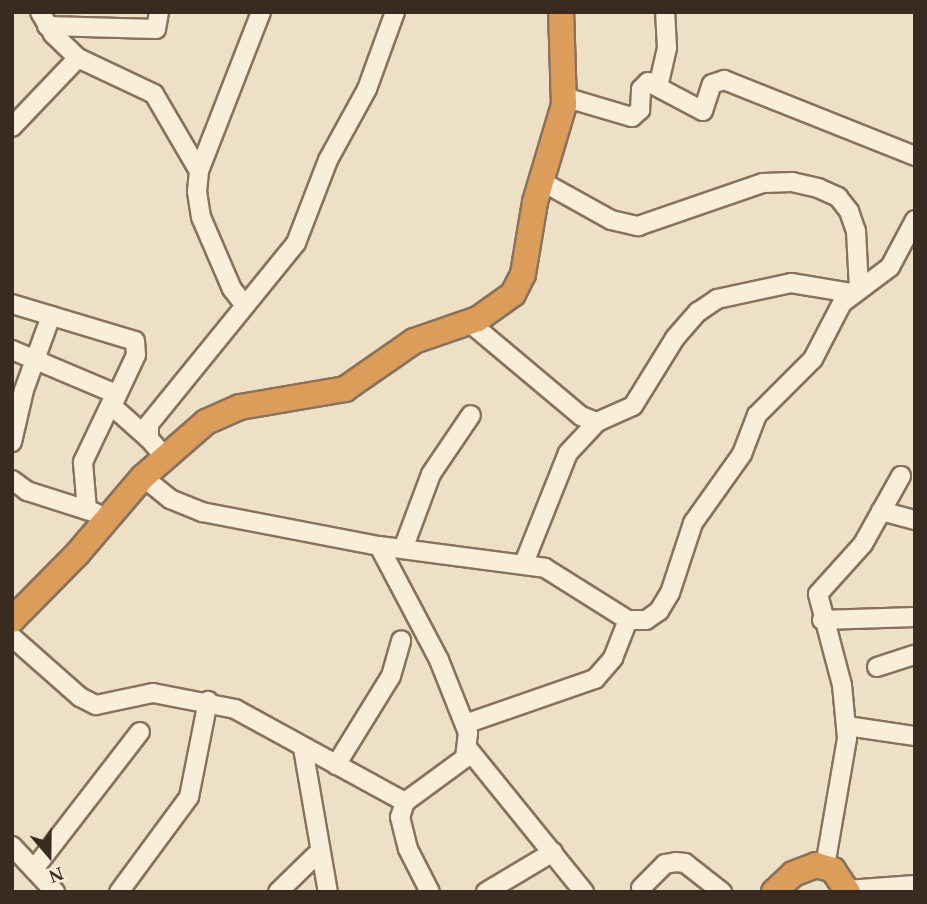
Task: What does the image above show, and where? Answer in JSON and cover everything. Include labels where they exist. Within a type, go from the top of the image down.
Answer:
[{"type":"highway","points":[[12,620],[98,513],[143,477],[157,448],[224,413],[345,389],[414,341],[468,322],[500,306],[519,284],[541,181],[560,127],[564,97],[561,12]]},
{"type":"highway","points":[[774,892],[806,867],[825,866],[833,870],[848,891]]},
{"type":"street","points":[[44,19],[156,29],[159,12]]},
{"type":"street","points":[[243,303],[232,289],[201,217],[199,171],[261,12]]},
{"type":"street","points":[[157,448],[149,424],[155,413],[218,343],[243,303],[296,243],[328,160],[367,89],[396,12]]},
{"type":"street","points":[[658,87],[667,48],[665,12]]},
{"type":"street","points":[[44,19],[78,58],[154,93],[199,171]]},
{"type":"street","points":[[12,127],[78,58]]},
{"type":"street","points":[[564,97],[632,117],[640,110],[643,83],[658,87],[702,111],[712,83],[724,80],[915,156]]},
{"type":"street","points":[[541,181],[611,220],[638,226],[763,183],[792,182],[818,188],[838,197],[849,211],[856,231],[855,291]]},
{"type":"street","points":[[143,477],[170,499],[202,512],[379,547],[524,563],[566,578],[628,620],[646,620],[659,611],[680,568],[693,523],[742,454],[757,415],[813,359],[855,291],[890,267],[915,220]]},
{"type":"street","points":[[524,563],[568,453],[597,422],[633,406],[675,338],[698,312],[718,299],[791,283],[855,291]]},
{"type":"street","points":[[12,304],[135,341],[136,355],[83,462],[98,513]]},
{"type":"street","points":[[12,442],[18,389],[35,358],[51,316]]},
{"type":"street","points":[[468,322],[581,416],[597,422]]},
{"type":"street","points":[[12,349],[115,396]]},
{"type":"street","points":[[115,396],[116,412],[157,448]]},
{"type":"street","points":[[403,549],[423,489],[471,415]]},
{"type":"street","points":[[825,866],[832,807],[847,754],[847,726],[842,685],[822,620],[818,594],[853,559],[901,476]]},
{"type":"street","points":[[12,480],[18,487],[98,513]]},
{"type":"street","points":[[881,511],[915,520]]},
{"type":"street","points":[[379,547],[439,660],[465,724],[469,750],[584,892]]},
{"type":"street","points":[[822,620],[915,617]]},
{"type":"street","points":[[465,724],[595,679],[613,658],[628,620]]},
{"type":"street","points":[[12,636],[80,697],[96,705],[153,693],[208,701],[256,718],[303,748],[405,802]]},
{"type":"street","points":[[336,765],[391,676],[401,640]]},
{"type":"street","points":[[877,667],[915,655]]},
{"type":"street","points":[[119,892],[189,797],[208,701]]},
{"type":"street","points":[[847,726],[915,736]]},
{"type":"street","points":[[34,869],[140,732]]},
{"type":"street","points":[[303,748],[328,892]]},
{"type":"street","points":[[430,892],[402,830],[400,817],[405,802],[456,768],[469,750]]},
{"type":"street","points":[[12,846],[55,892]]},
{"type":"street","points":[[278,892],[319,852]]},
{"type":"street","points":[[486,892],[553,852]]},
{"type":"street","points":[[641,888],[665,864],[676,862],[685,863],[722,892]]},
{"type":"street","points":[[848,891],[915,885]]}]
